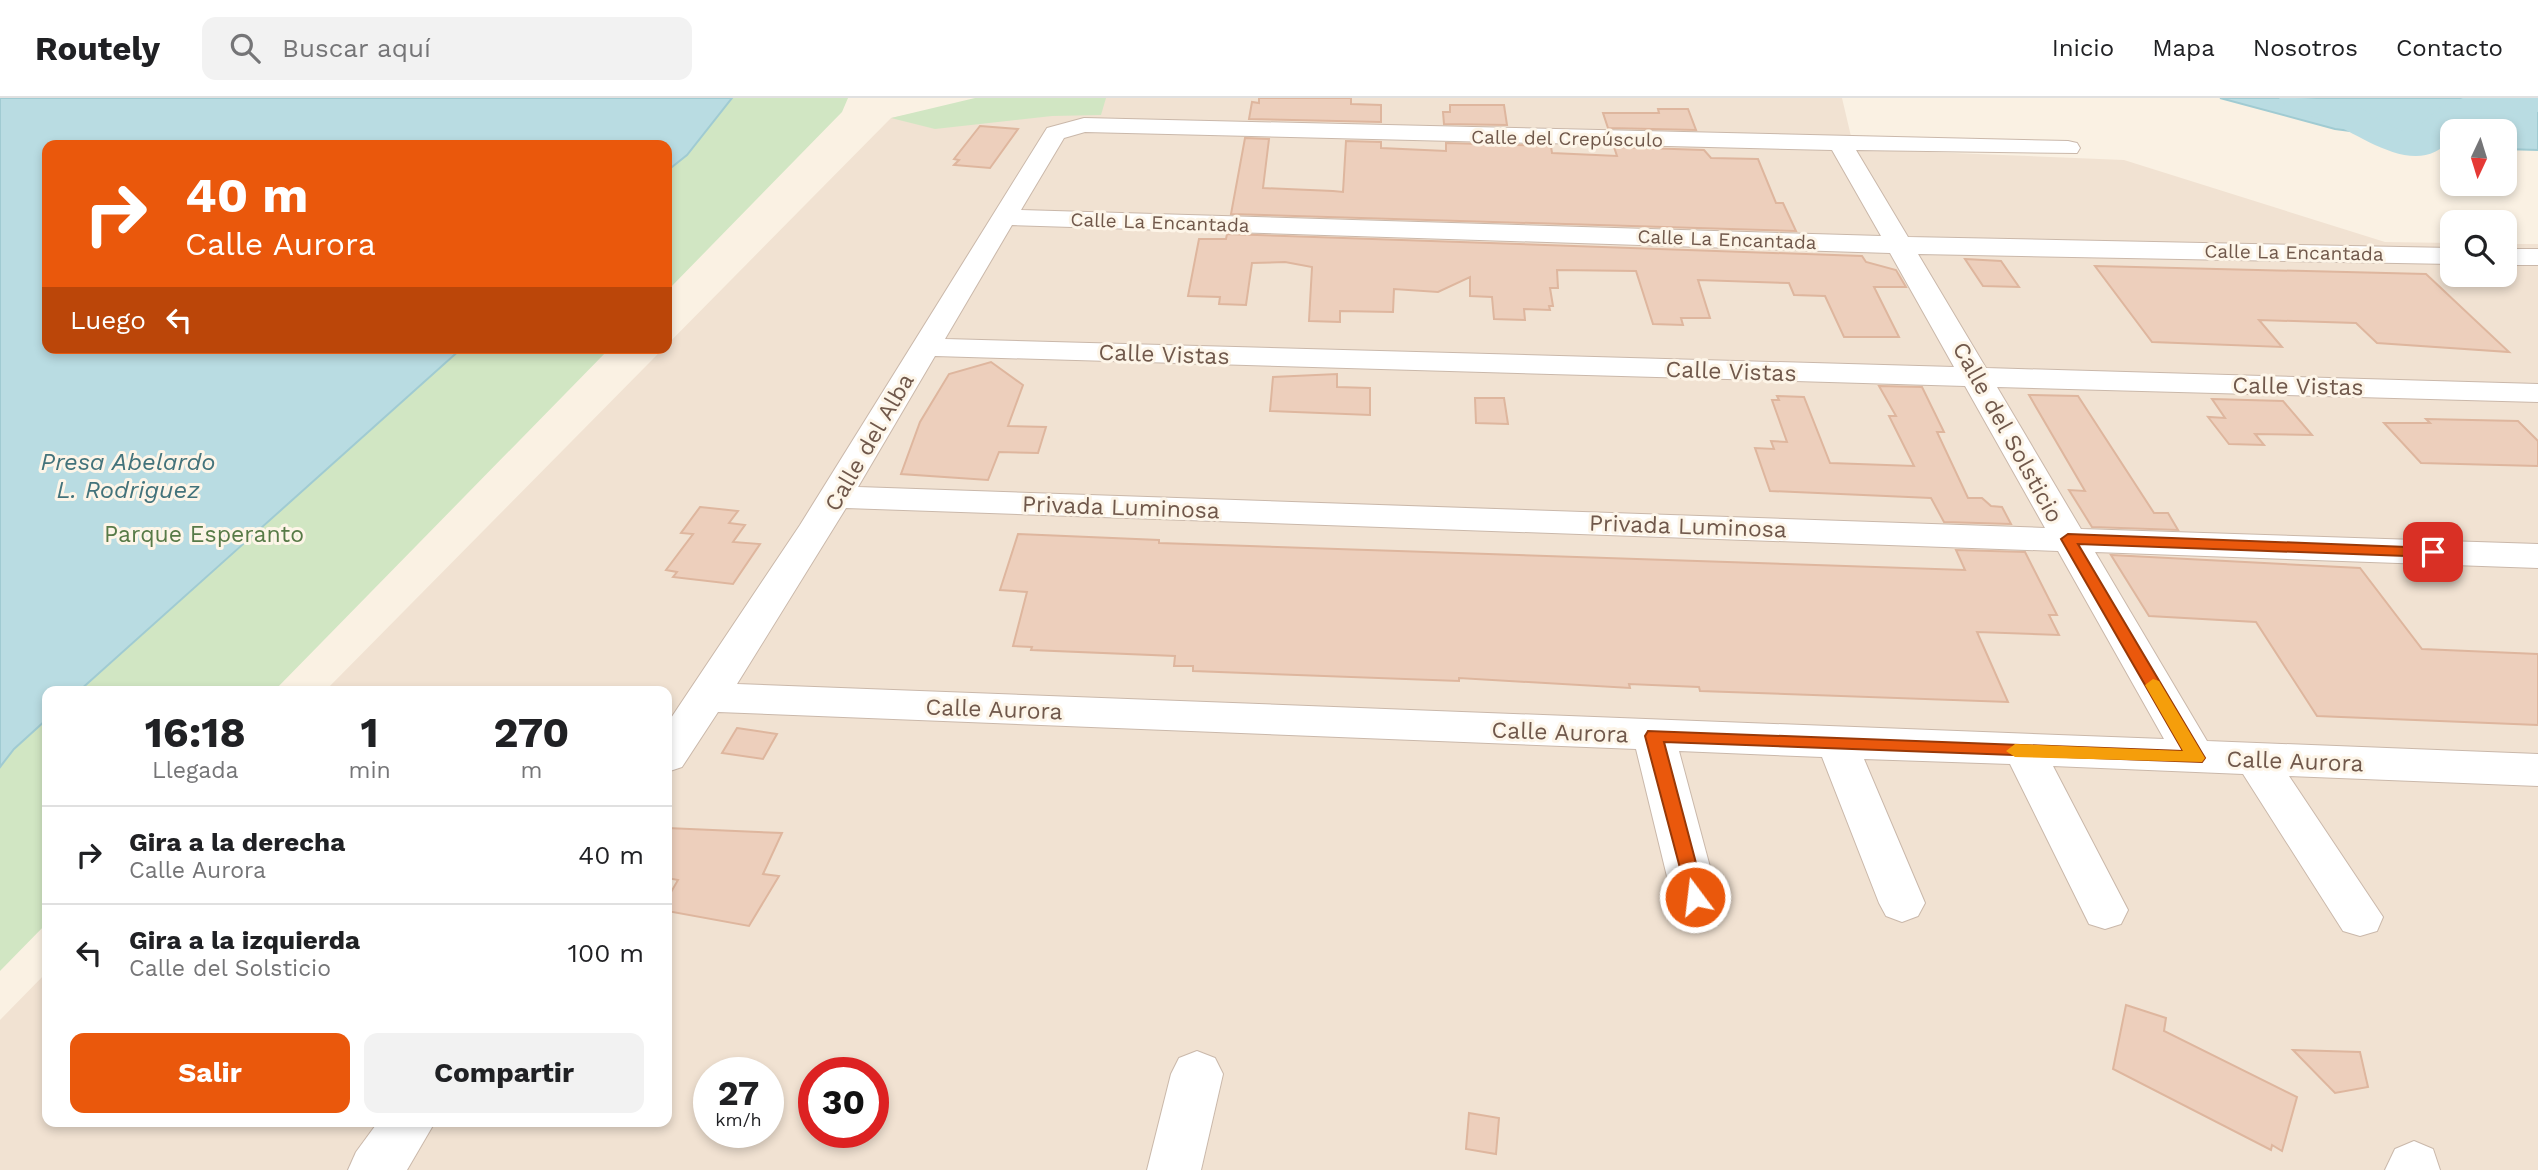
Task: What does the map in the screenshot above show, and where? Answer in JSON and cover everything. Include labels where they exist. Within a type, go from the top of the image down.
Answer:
[{"type":"street","name":"Calle del Crepúsculo","points":[[1067,128],[1084,125],[2068,148]]},
{"type":"street","name":"Calle del Alba","points":[[672,749],[837,497],[1002,217],[1055,133],[1067,128]]},
{"type":"street","name":"Calle del Solsticio","points":[[1840,143],[2196,758]]},
{"type":"street","name":"Calle La Encantada","points":[[1002,217],[1898,244],[2440,256]]},
{"type":"street","points":[[2517,257],[2538,257]]},
{"type":"street","name":"Calle Vistas","points":[[929,339],[1974,371],[2279,378],[2538,376]]},
{"type":"street","name":"Calle Vistas","points":[[2279,378],[2538,393]]},
{"type":"street","name":"Privada Luminosa","points":[[837,497],[2538,556]]},
{"type":"street","name":"Calle Aurora","points":[[708,697],[2538,770]]},
{"type":"street","points":[[1654,736],[1695,897]]},
{"type":"street","points":[[1837,743],[1902,903]]},
{"type":"street","points":[[2024,751],[2105,910]]},
{"type":"street","points":[[2255,758],[2360,917]]},
{"type":"street","points":[[1174,1170],[1197,1074]]},
{"type":"street","points":[[375,1170],[405,1127]]},
{"type":"shaded area","points":[[986,98],[1842,98],[1854,149],[2124,160],[2385,242],[2440,243],[2440,287],[2517,287],[2517,244],[2538,244],[2538,1170],[0,1170],[0,1020],[42,977],[42,1127],[672,1127],[672,686],[330,686],[658,354],[672,354],[672,340],[891,118]]},
{"type":"green space","points":[[674,98],[848,98],[842,112],[672,286],[672,140],[606,140]]},
{"type":"green space","points":[[975,98],[1106,98],[1101,115],[1052,116],[935,129],[891,118]]},
{"type":"green space","name":"Parque Esperanto","points":[[223,354],[604,354],[279,686],[42,686],[42,928],[0,971],[0,453]]},
{"type":"water","name":"Presa Abelardo L. Rodriguez","points":[[0,98],[732,98],[687,155],[672,167],[672,140],[42,140],[42,354],[455,354],[85,686],[42,686],[42,724],[14,749],[0,767]]},
{"type":"water","points":[[2220,98],[2538,98],[2538,150],[2517,149],[2517,119],[2440,119],[2440,142],[2335,129]]},
{"type":"building","points":[[1259,98],[1351,98],[1351,104],[1381,105],[1381,122],[1249,119],[1252,102],[1259,103]]},
{"type":"building","points":[[1450,105],[1504,105],[1507,125],[1444,124],[1443,112],[1450,112]]},
{"type":"building","points":[[1658,109],[1688,109],[1696,130],[1608,128],[1603,113],[1659,113]]},
{"type":"building","points":[[980,126],[1018,129],[990,168],[954,165],[959,160],[954,159]]},
{"type":"building","points":[[1245,138],[1269,139],[1263,188],[1343,192],[1346,141],[1381,142],[1381,148],[1446,151],[1446,143],[1551,146],[1552,153],[1617,156],[1614,147],[1704,150],[1711,158],[1758,159],[1776,203],[1783,203],[1796,231],[1231,214]]},
{"type":"building","points":[[1227,234],[1862,256],[1866,262],[1896,270],[1906,287],[1874,287],[1899,337],[1844,337],[1825,296],[1794,295],[1789,283],[1698,280],[1710,318],[1681,318],[1683,325],[1653,324],[1636,271],[1557,270],[1558,288],[1550,288],[1553,306],[1549,306],[1550,310],[1524,309],[1525,320],[1494,319],[1492,297],[1470,296],[1470,277],[1438,292],[1394,289],[1393,312],[1340,311],[1340,322],[1309,321],[1312,267],[1285,262],[1252,263],[1246,305],[1219,304],[1220,297],[1188,296],[1199,239],[1226,239]]},
{"type":"building","points":[[1965,259],[2001,261],[2019,287],[1983,286]]},
{"type":"building","points":[[2095,266],[2426,274],[2509,352],[2377,343],[2356,323],[2259,320],[2282,347],[2152,342]]},
{"type":"building","points":[[991,362],[1023,385],[1008,426],[1046,427],[1038,453],[999,452],[988,480],[901,474],[920,422],[949,374]]},
{"type":"building","points":[[1337,374],[1337,387],[1370,388],[1370,415],[1270,411],[1273,377]]},
{"type":"building","points":[[1879,386],[1922,387],[1944,432],[1937,432],[1968,498],[1982,498],[1991,506],[2002,507],[2011,524],[1944,522],[1931,498],[1770,491],[1755,448],[1774,449],[1771,441],[1787,442],[1772,400],[1779,400],[1777,396],[1804,397],[1830,463],[1914,466],[1889,416],[1896,416]]},
{"type":"building","points":[[2029,395],[2078,396],[2154,513],[2168,513],[2178,530],[2092,527],[2069,490],[2085,491]]},
{"type":"building","points":[[1475,398],[1504,398],[1508,424],[1476,423]]},
{"type":"building","points":[[2212,399],[2283,401],[2312,435],[2255,434],[2264,445],[2229,444],[2208,417],[2225,418]]},
{"type":"building","points":[[2426,419],[2518,421],[2538,441],[2538,466],[2421,463],[2384,423],[2430,423]]},
{"type":"building","points":[[700,507],[738,511],[729,523],[745,525],[733,542],[760,544],[733,584],[673,577],[677,572],[666,570],[693,534],[681,533]]},
{"type":"building","points":[[1018,534],[1159,540],[1159,543],[1965,570],[1956,550],[2025,552],[2057,615],[2049,615],[2059,635],[1977,632],[2008,702],[1700,691],[1699,687],[1629,684],[1630,688],[1459,678],[1459,681],[1193,671],[1193,666],[1174,666],[1175,656],[1031,650],[1032,647],[1013,646],[1027,592],[1000,590]]},
{"type":"building","points":[[2111,555],[2360,568],[2422,649],[2538,654],[2538,725],[2317,716],[2256,622],[2149,616]]},
{"type":"building","points":[[737,728],[777,734],[763,759],[722,753]]},
{"type":"building","points":[[672,828],[782,833],[763,874],[779,876],[749,926],[672,912],[672,890],[678,880],[672,879]]},
{"type":"building","points":[[2126,1005],[2166,1018],[2164,1031],[2297,1097],[2282,1151],[2272,1145],[2271,1150],[2113,1069]]},
{"type":"building","points":[[2293,1050],[2360,1052],[2368,1087],[2335,1093]]},
{"type":"building","points":[[1469,1113],[1499,1118],[1496,1154],[1466,1149]]},
{"type":"waterway","points":[[2297,98],[2343,114],[2390,140],[2411,144],[2430,138],[2445,121],[2477,105],[2538,101]]},
{"type":"slow traffic","points":[[2015,751],[2196,758],[2153,685]]},
{"type":"route","points":[[1695,897],[1654,736],[2196,758],[2068,539],[2433,552]]}]
